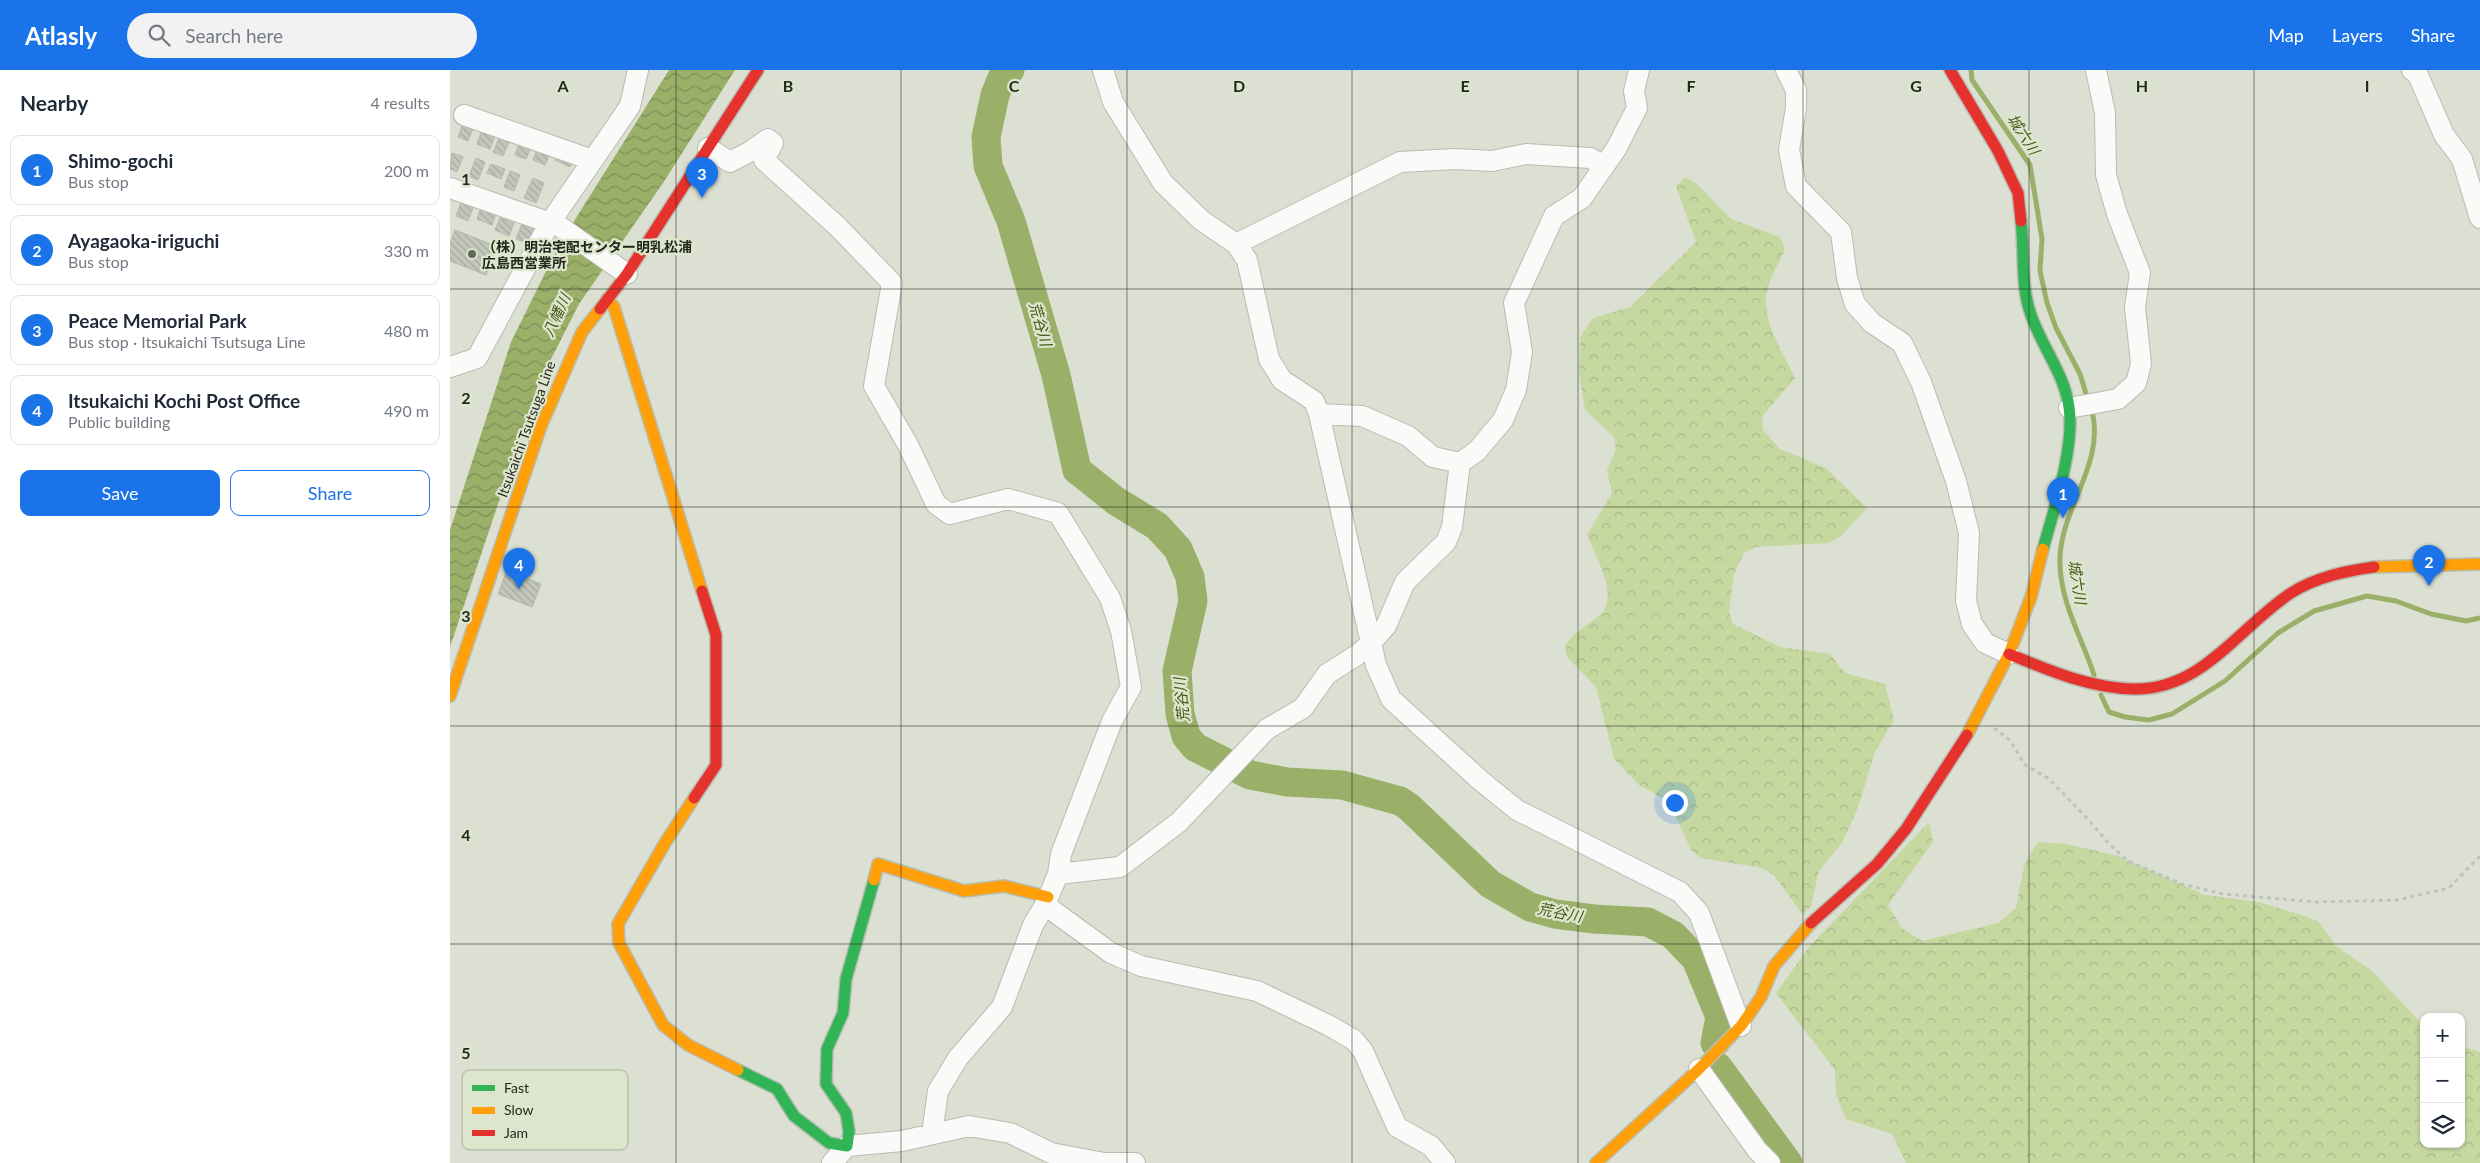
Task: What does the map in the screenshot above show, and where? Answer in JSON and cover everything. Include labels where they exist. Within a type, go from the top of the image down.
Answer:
[{"type":"street","points":[[450,367],[477,358],[592,160],[630,106],[638,70]]},
{"type":"street","name":"Itsukaichi Tsutsuga Line","points":[[450,696],[541,426],[564,368],[582,332],[613,300],[622,270],[708,148],[758,70]]},
{"type":"street","points":[[1104,70],[1113,102],[1164,182],[1201,220],[1236,244],[1247,260],[1269,359],[1282,380],[1314,401],[1319,414],[1370,643],[1376,665],[1391,699],[1480,780],[1517,810],[1680,892],[1699,913],[1741,1026]]},
{"type":"street","points":[[1319,414],[1362,416],[1408,436],[1434,457],[1460,463],[1478,451],[1503,420],[1516,390],[1522,352],[1514,302],[1554,216],[1582,198],[1603,165],[1616,149],[1637,108],[1634,91],[1638,70]]},
{"type":"street","points":[[1786,70],[1796,90],[1796,108],[1789,150],[1796,186],[1841,232],[1847,278],[1855,304],[1872,323],[1902,343],[1917,374],[1956,481],[1969,533],[1966,601],[1972,624],[1984,643],[2060,675],[2117,688],[2146,689],[2176,682],[2206,665],[2272,607],[2310,582],[2356,569],[2375,566],[2480,564]]},
{"type":"street","points":[[1596,1163],[1699,1069],[1741,1026],[1761,997],[1774,966],[1804,928],[1877,864],[1906,828],[1963,743],[2008,654],[2031,597],[2061,480],[2073,407],[2062,379],[2031,315],[2022,273],[2022,229],[2018,193],[1998,151],[1950,70]]},
{"type":"street","points":[[2073,407],[2118,399],[2136,383],[2141,364],[2135,307],[2140,273],[2117,214],[2106,175],[2106,113],[2096,70]]},
{"type":"street","points":[[2412,70],[2418,75],[2444,135],[2462,159],[2480,218]]},
{"type":"street","points":[[464,115],[592,160]]},
{"type":"street","points":[[708,148],[730,162],[768,139],[774,143],[764,160],[838,227],[892,283],[874,386],[908,445],[936,504],[950,514],[1008,499],[1058,513],[1110,598],[1121,631],[1132,687],[1112,721],[1061,854],[1058,874],[1047,901],[1033,925],[1002,1008],[958,1058],[938,1091],[932,1134]]},
{"type":"street","points":[[1236,244],[1400,162],[1455,159],[1492,161],[1526,154],[1590,158],[1603,165]]},
{"type":"street","points":[[450,188],[554,225],[622,270]]},
{"type":"street","points":[[613,300],[716,635],[716,765],[665,844],[618,924],[619,943],[663,1025],[688,1045],[777,1090],[794,1116],[829,1143],[847,1146],[902,1141],[969,1126],[1010,1133],[1051,1154],[1104,1163],[1135,1163]]},
{"type":"street","points":[[1058,874],[1120,867],[1179,822],[1237,758],[1267,729],[1304,708],[1327,674],[1357,655],[1370,643],[1386,626],[1405,582],[1446,542],[1452,526],[1460,463]]},
{"type":"street","points":[[832,1163],[847,1146],[849,1132],[846,1113],[826,1084],[827,1049],[843,1013],[846,979],[878,864],[964,891],[1004,886],[1047,901],[1111,953],[1141,966],[1257,991],[1328,1025],[1354,1040],[1364,1051],[1397,1127],[1431,1146],[1445,1163]]},
{"type":"street","points":[[1699,1069],[1757,1150],[1770,1163]]},
{"type":"path","points":[[1977,714],[2010,740],[2024,764],[2049,778],[2128,861],[2182,884],[2224,894],[2317,902],[2397,900],[2448,888],[2480,856]]},
{"type":"green space","points":[[1685,177],[1696,183],[1731,219],[1780,237],[1785,249],[1769,284],[1766,307],[1775,338],[1795,378],[1762,417],[1763,430],[1780,449],[1826,468],[1867,508],[1840,537],[1829,543],[1755,547],[1744,553],[1734,574],[1729,612],[1733,624],[1780,647],[1830,654],[1845,673],[1885,684],[1894,720],[1875,752],[1857,810],[1842,843],[1819,871],[1811,906],[1803,915],[1774,875],[1762,868],[1701,858],[1691,850],[1671,806],[1663,798],[1639,785],[1614,759],[1596,687],[1567,657],[1565,646],[1577,632],[1600,615],[1606,607],[1608,598],[1607,587],[1600,564],[1587,535],[1612,493],[1607,470],[1616,449],[1614,437],[1585,410],[1579,373],[1580,337],[1593,318],[1630,307],[1696,242],[1676,186]]},
{"type":"green space","points":[[1929,822],[1933,842],[1888,905],[1902,928],[1922,941],[1998,923],[2016,908],[2025,862],[2038,842],[2066,844],[2115,855],[2205,895],[2259,902],[2308,917],[2319,922],[2336,946],[2371,970],[2420,1022],[2420,1148],[2465,1148],[2465,1047],[2480,1052],[2480,1163],[1906,1163],[1892,1134],[1846,1119],[1836,1095],[1835,1070],[1776,993],[1809,947]]},
{"type":"water","name":"八幡川","points":[[669,70],[735,70],[663,183],[579,304],[538,385],[450,647],[450,530],[511,342],[559,245]]},
{"type":"building","points":[[464,120],[475,124],[468,141],[458,137]]},
{"type":"building","points":[[482,130],[495,135],[490,149],[477,144]]},
{"type":"building","points":[[500,136],[510,140],[503,156],[493,152]]},
{"type":"building","points":[[521,139],[533,143],[526,159],[515,155]]},
{"type":"building","points":[[539,145],[551,150],[545,165],[533,160]]},
{"type":"building","points":[[559,151],[574,157],[570,167],[555,160]]},
{"type":"building","points":[[452,153],[463,157],[457,172],[450,169]]},
{"type":"building","points":[[476,158],[485,162],[478,180],[469,176]]},
{"type":"building","points":[[491,164],[505,169],[501,179],[487,173]]},
{"type":"building","points":[[510,171],[520,175],[514,191],[504,187]]},
{"type":"building","points":[[533,178],[544,183],[536,203],[524,198]]},
{"type":"building","points":[[462,200],[474,205],[468,221],[456,216]]},
{"type":"building","points":[[481,208],[496,214],[492,225],[477,219]]},
{"type":"building","points":[[500,218],[514,223],[509,236],[495,230]]},
{"type":"building","points":[[523,221],[538,228],[531,245],[516,239]]},
{"type":"building","name":"（株）明治宅配センター明乳松浦 広島西営業所","points":[[455,230],[498,247],[486,275],[450,261],[450,243]]},
{"type":"building","points":[[507,570],[541,584],[532,607],[498,594]]},
{"type":"waterway","name":"荒谷川","points":[[1010,70],[1004,73],[995,95],[986,137],[988,166],[1011,221],[1056,375],[1077,470],[1116,501],[1157,526],[1178,549],[1190,577],[1193,601],[1177,671],[1180,714],[1186,736],[1195,747],[1250,775],[1287,782],[1342,785],[1400,801],[1409,807],[1490,884],[1530,907],[1555,914],[1594,919],[1648,922],[1673,935],[1696,959],[1720,1017],[1715,1043]]},
{"type":"waterway","name":"城六川","points":[[1971,70],[1972,80],[2030,165],[2042,239],[2040,271],[2047,303],[2056,328],[2080,374],[2088,400]]},
{"type":"waterway","name":"城六川","points":[[2091,408],[2094,429],[2093,448],[2088,468],[2066,526],[2061,545],[2060,566],[2068,608],[2094,675]]},
{"type":"waterway","name":"城六川","points":[[2101,695],[2109,712],[2125,717],[2149,720],[2172,714],[2225,681],[2278,633],[2314,611],[2367,596],[2396,601],[2431,614],[2466,621],[2480,618]]},
{"type":"waterway","name":"荒谷川","points":[[1718,1067],[1788,1163]]},
{"type":"traffic: fast","points":[[2021,221],[2025,292],[2031,315],[2058,371],[2069,407],[2070,423],[2066,459],[2058,497],[2043,549]]},
{"type":"traffic: fast","points":[[738,1070],[777,1089],[794,1116],[829,1143],[847,1146],[849,1131],[846,1113],[826,1084],[827,1049],[843,1013],[846,979],[874,880]]},
{"type":"traffic: slow","points":[[607,299],[614,307],[702,591]]},
{"type":"traffic: slow","points":[[450,696],[541,426],[582,332],[600,309]]},
{"type":"traffic: slow","points":[[1967,735],[2009,654],[2031,597],[2043,549]]},
{"type":"traffic: slow","points":[[2374,567],[2480,564]]},
{"type":"traffic: slow","points":[[694,798],[665,843],[618,924],[619,943],[663,1025],[688,1045],[738,1070]]},
{"type":"traffic: slow","points":[[874,880],[878,864],[964,891],[1004,886],[1048,897]]},
{"type":"traffic: slow","points":[[1596,1163],[1699,1069],[1741,1026],[1761,997],[1774,966],[1811,923]]},
{"type":"traffic: jam","points":[[600,309],[627,274],[758,70]]},
{"type":"traffic: jam","points":[[1950,70],[1998,151],[2018,193],[2021,221]]},
{"type":"traffic: jam","points":[[2009,654],[2085,682],[2117,688],[2157,687],[2179,680],[2200,668],[2218,655],[2272,607],[2301,587],[2331,576],[2374,567]]},
{"type":"traffic: jam","points":[[694,798],[716,765],[716,635],[702,591]]},
{"type":"traffic: jam","points":[[1811,923],[1877,864],[1906,829],[1967,735]]},
{"type":"place","name":"Peace Memorial Park","points":[[702,198]]},
{"type":"place","name":"（株）明治宅配センター明乳松浦 広島西営業所","points":[[472,254]]},
{"type":"place","name":"Shimo-gochi","points":[[2063,518]]},
{"type":"place","name":"Ayagaoka-iriguchi","points":[[2429,586]]},
{"type":"place","name":"Itsukaichi Kochi Post Office","points":[[519,589]]}]
